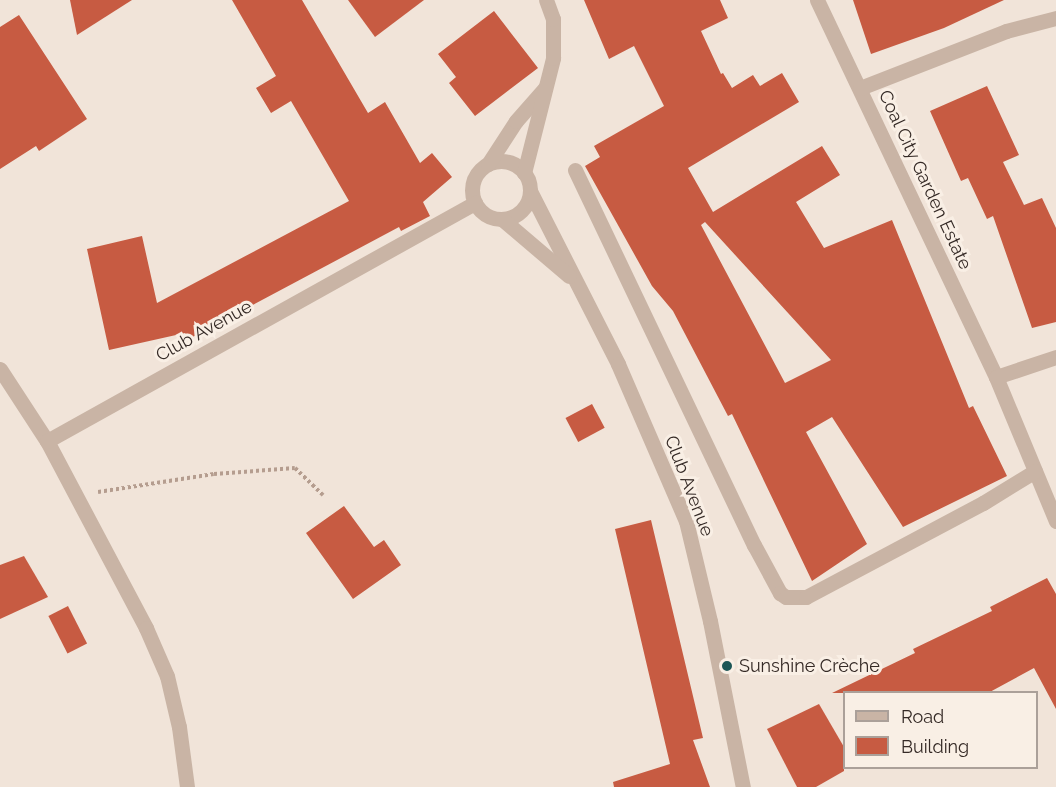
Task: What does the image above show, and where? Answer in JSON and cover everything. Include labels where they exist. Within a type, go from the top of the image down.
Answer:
[{"type":"street","points":[[488,164],[501,161],[514,164],[524,172],[547,86],[554,39],[553,19],[546,0]]},
{"type":"street","name":"Coal City Garden Estate","points":[[817,0],[996,377],[1056,521]]},
{"type":"street","points":[[860,87],[1006,31],[1056,18]]},
{"type":"street","points":[[475,203],[471,192],[473,181],[488,164],[516,121],[547,86]]},
{"type":"street","points":[[575,170],[754,545],[770,577],[780,593],[786,597],[806,597],[983,503],[1035,471]]},
{"type":"street","name":"Club Avenue","points":[[524,172],[530,191],[618,364],[686,521],[710,621],[743,787]]},
{"type":"street","points":[[502,219],[518,213],[528,200],[530,191]]},
{"type":"street","name":"Club Avenue","points":[[47,441],[475,203],[486,215],[502,219],[576,282]]},
{"type":"street","points":[[996,377],[1056,357]]},
{"type":"street","points":[[0,369],[47,441],[146,628],[167,676],[179,727],[187,787]]},
{"type":"path","points":[[76,495],[214,474],[295,468],[323,495]]},
{"type":"building","points":[[70,0],[132,0],[77,35]]},
{"type":"building","points":[[232,0],[302,0],[368,113],[385,102],[420,163],[432,153],[452,177],[423,202],[430,216],[401,231],[399,227],[189,339],[185,333],[109,350],[87,249],[142,236],[157,303],[349,201],[291,101],[271,113],[256,88],[276,76]]},
{"type":"building","points":[[348,0],[424,0],[375,37]]},
{"type":"building","points":[[584,0],[720,0],[728,18],[701,31],[721,74],[723,73],[732,88],[753,75],[760,86],[782,73],[799,102],[688,168],[713,212],[822,146],[840,175],[796,202],[824,248],[892,220],[969,408],[973,406],[1007,476],[903,527],[832,417],[806,432],[867,544],[812,581],[732,414],[728,416],[673,311],[652,286],[585,166],[600,157],[594,146],[664,106],[634,46],[609,59]],"holes":[[[705,222],[831,360],[785,383],[701,225]]]},
{"type":"building","points":[[853,0],[1004,0],[944,28],[871,54]]},
{"type":"building","points":[[494,11],[538,68],[475,116],[449,83],[456,77],[438,54]]},
{"type":"building","points":[[19,15],[87,119],[39,151],[36,146],[0,169],[0,27]]},
{"type":"building","points":[[987,86],[1019,155],[1003,162],[1024,205],[1042,198],[1056,228],[1056,322],[1032,328],[993,216],[987,219],[968,178],[961,181],[930,111]]},
{"type":"building","points":[[592,404],[605,428],[578,442],[566,418]]},
{"type":"building","points":[[344,506],[374,547],[384,540],[401,565],[353,599],[306,533]]},
{"type":"building","points":[[651,520],[703,738],[693,740],[710,787],[614,787],[613,782],[670,764],[615,529]]},
{"type":"building","points":[[24,556],[48,597],[0,619],[0,565]]},
{"type":"building","points":[[1047,578],[1056,594],[1056,709],[1034,668],[992,691],[843,691],[843,693],[832,693],[915,653],[913,649],[992,611],[990,607]]},
{"type":"building","points":[[68,606],[87,643],[67,653],[48,616]]},
{"type":"building","points":[[819,704],[843,745],[844,771],[816,787],[797,787],[767,729]]},
{"type":"place","name":"Sunshine Crèche","points":[[727,666]]}]
